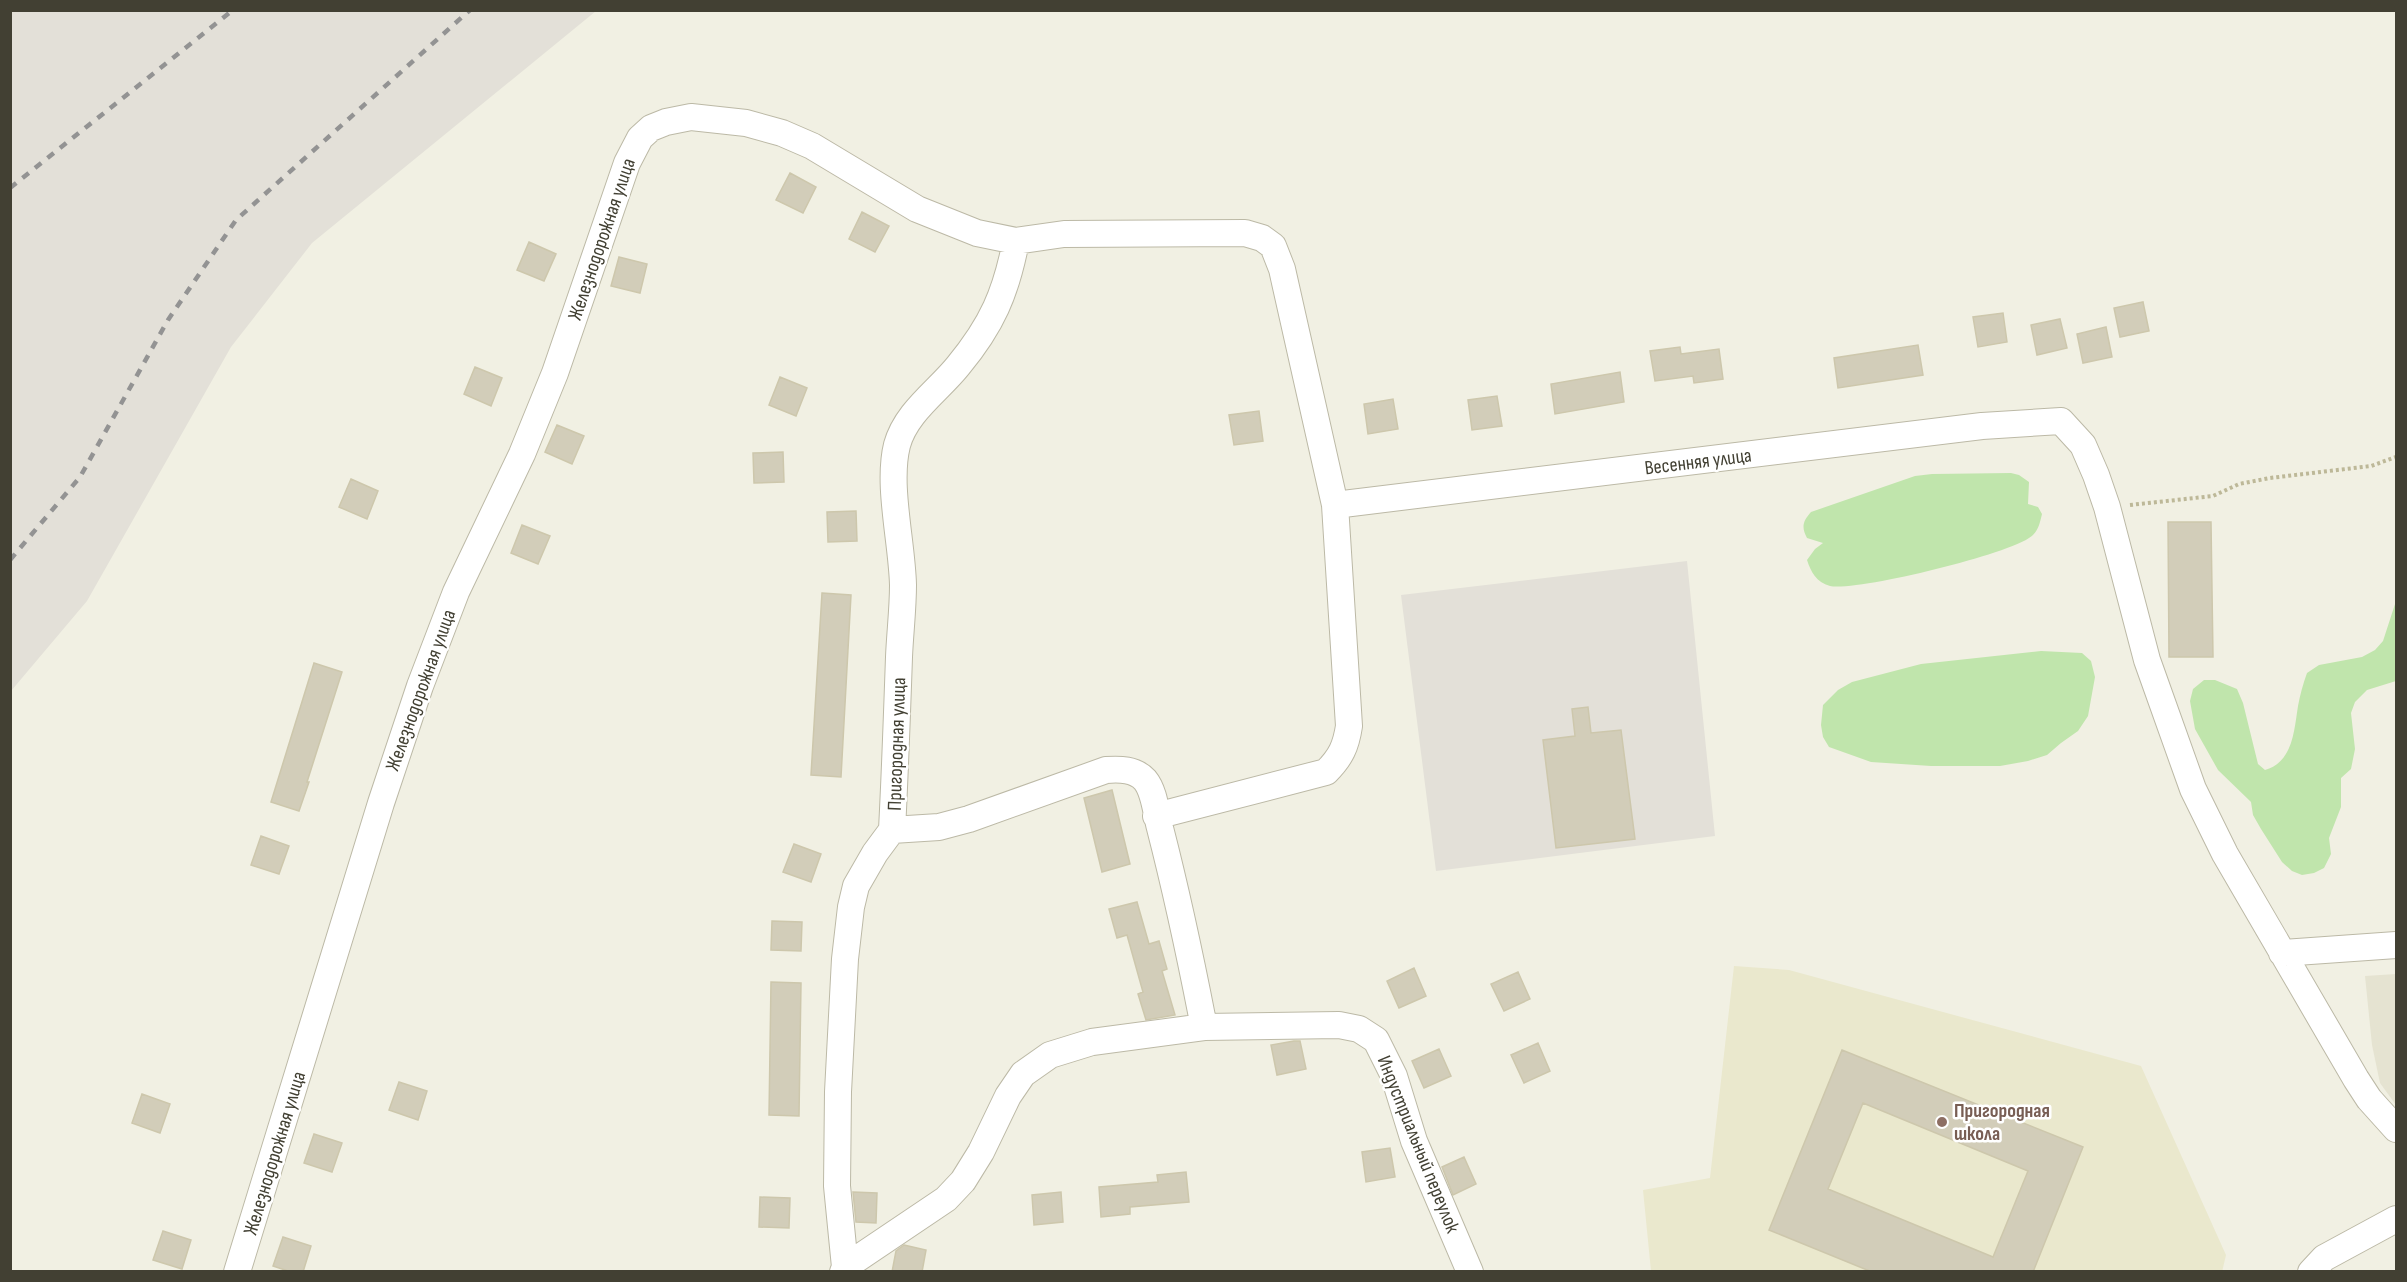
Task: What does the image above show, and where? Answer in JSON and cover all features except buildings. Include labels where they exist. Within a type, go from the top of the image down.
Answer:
[{"type":"street","name":"Железнодорожная улица","points":[[237,1272],[381,803],[420,686],[456,592],[522,454],[555,373],[627,163],[640,138],[651,128],[666,122],[692,117],[746,123],[782,133],[822,152],[917,209],[968,230],[1016,241]]},
{"type":"street","points":[[1016,241],[1064,234],[1245,233],[1262,238],[1273,246],[1282,269],[1335,505],[1348,726],[1346,745],[1339,759],[1326,771],[1156,816]]},
{"type":"street","name":"Пригородная улица","points":[[844,1269],[837,1186],[838,1092],[845,959],[851,907],[856,886],[875,853],[892,830],[903,585],[895,488],[897,444],[903,429],[916,411],[957,367],[992,319],[1009,277],[1016,241]]},
{"type":"street","name":"Весенняя улица","points":[[1335,505],[1982,426],[2061,421],[2083,445],[2107,507]]},
{"type":"street","points":[[2107,507],[2147,660],[2193,789],[2225,854],[2369,1099],[2397,1129]]},
{"type":"street","points":[[892,830],[920,830],[969,819],[1106,770],[1122,769],[1144,780],[1151,791],[1204,1027]]},
{"type":"street","points":[[2282,953],[2397,945]]},
{"type":"street","name":"Индустриальный переулок","points":[[844,1269],[946,1199],[963,1180],[981,1152],[1008,1096],[1023,1074],[1050,1055],[1092,1042],[1204,1027],[1339,1025],[1359,1029],[1376,1040],[1394,1076],[1414,1141],[1470,1272]]},
{"type":"street","points":[[2311,1272],[2324,1258],[2397,1219]]},
{"type":"path","points":[[2107,507],[2213,496],[2239,484],[2371,466],[2397,457]]},
{"type":"shaded area","points":[[11,10],[596,11],[312,243],[231,347],[87,601],[11,691]]},
{"type":"shaded area","points":[[1687,561],[1715,836],[1436,871],[1401,595]]},
{"type":"shaded area","name":"Пригородная школа","points":[[1734,966],[1789,970],[2141,1066],[2226,1255],[2222,1272],[1651,1271],[1643,1190],[1710,1178]]},
{"type":"shaded area","points":[[2396,974],[2396,1105],[2380,1083],[2372,1045],[2365,976]]},
{"type":"green space","points":[[2011,473],[2029,482],[2028,504],[2038,507],[2042,514],[2035,533],[2020,543],[1968,561],[1870,583],[1830,586],[1818,579],[1810,569],[1807,560],[1823,543],[1807,538],[1805,534],[1804,524],[1811,512],[1915,476]]},
{"type":"green space","points":[[2396,601],[2396,681],[2367,690],[2355,702],[2351,713],[2355,749],[2351,769],[2341,778],[2341,807],[2329,838],[2331,854],[2324,868],[2302,875],[2292,871],[2282,862],[2253,815],[2251,802],[2218,770],[2195,729],[2190,701],[2193,689],[2204,680],[2215,680],[2237,689],[2243,703],[2258,764],[2265,770],[2274,766],[2287,753],[2307,673],[2319,665],[2362,657],[2375,650],[2383,641]]},
{"type":"green space","points":[[2041,651],[2082,653],[2091,661],[2095,677],[2088,716],[2078,731],[2047,755],[2000,766],[1931,766],[1871,762],[1829,747],[1823,737],[1821,725],[1823,705],[1838,690],[1852,682],[1921,664]]},
{"type":"railway","points":[[10,188],[233,10]]},
{"type":"railway","points":[[10,560],[80,477],[168,320],[236,220],[470,10]]},
{"type":"place","name":"Пригородная школа","points":[[1942,1122]]}]
